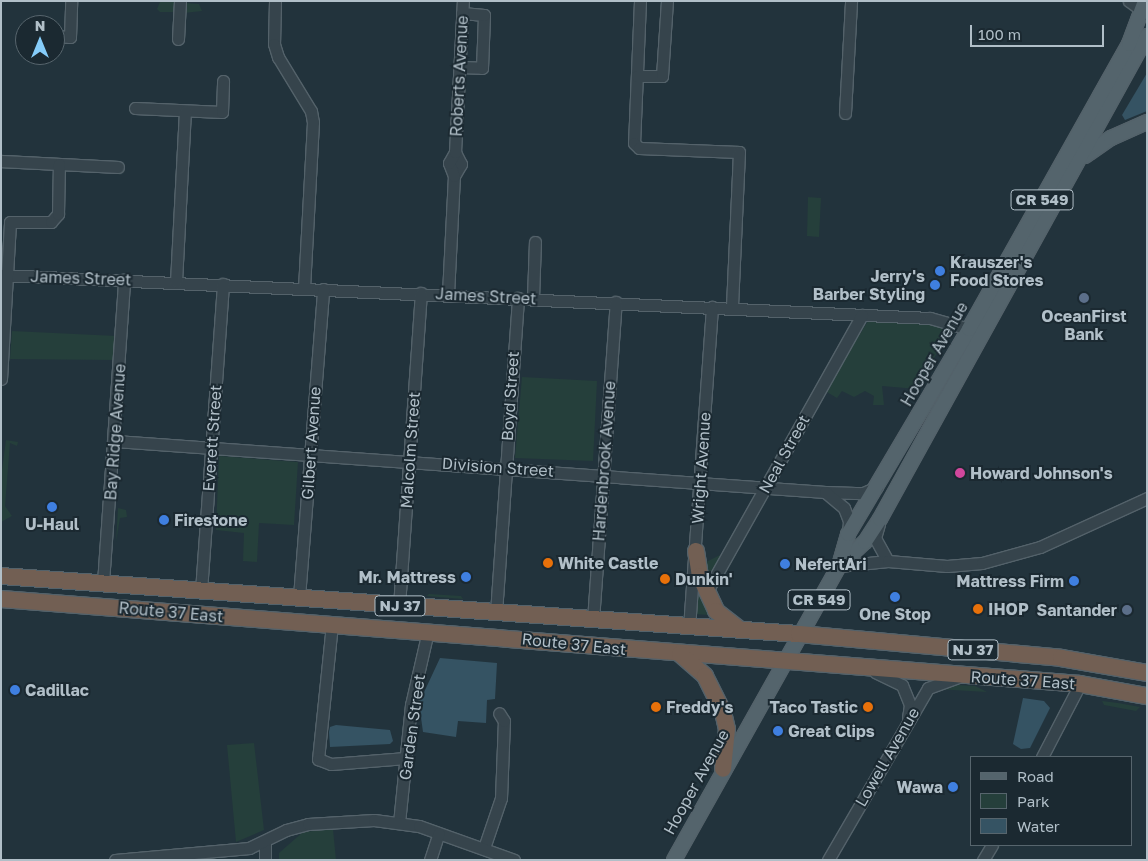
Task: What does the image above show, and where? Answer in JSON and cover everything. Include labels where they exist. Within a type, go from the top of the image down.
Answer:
[{"type":"highway","points":[[696,551],[706,592],[716,611],[740,630]]},
{"type":"highway","name":"Route 37 East","points":[[1,576],[689,628],[799,634],[1066,658],[1147,673]]},
{"type":"highway","name":"Route 37 East","points":[[1,598],[428,631],[680,654],[1080,684],[1147,696]]},
{"type":"highway","points":[[680,654],[705,676],[723,712],[727,729],[723,769]]},
{"type":"main road","name":"Hooper Avenue","points":[[840,566],[848,534],[879,486],[969,329],[1128,44],[1145,9]]},
{"type":"main road","name":"Hooper Avenue","points":[[675,858],[799,634],[840,566],[865,542],[880,519],[1147,36]]},
{"type":"main road","points":[[1079,161],[1094,147],[1147,122]]},
{"type":"street","points":[[65,37],[70,37],[71,1]]},
{"type":"street","points":[[178,39],[180,1]]},
{"type":"street","points":[[275,1],[274,44],[278,57],[311,110],[304,288]]},
{"type":"street","name":"Roberts Avenue","points":[[448,294],[454,176],[461,164],[455,152],[463,1]]},
{"type":"street","points":[[640,1],[634,138],[639,148],[739,152],[732,308]]},
{"type":"street","points":[[637,76],[662,76],[667,1]]},
{"type":"street","points":[[845,113],[851,1]]},
{"type":"street","points":[[1129,1],[1145,9]]},
{"type":"street","points":[[459,67],[482,68],[484,15],[462,13]]},
{"type":"street","points":[[135,108],[222,112],[223,81]]},
{"type":"street","points":[[176,282],[185,111]]},
{"type":"street","points":[[1,161],[118,167]]},
{"type":"street","points":[[1,379],[6,222],[51,222],[58,214],[59,164]]},
{"type":"street","points":[[533,298],[535,242]]},
{"type":"street","name":"James Street","points":[[4,275],[448,294],[930,318],[969,329]]},
{"type":"street","name":"Bay Ridge Avenue","points":[[103,583],[115,441],[124,280]]},
{"type":"street","name":"Everett Street","points":[[201,591],[223,284]]},
{"type":"street","name":"Gilbert Avenue","points":[[299,598],[323,289]]},
{"type":"street","name":"Malcolm Street","points":[[399,606],[421,293]]},
{"type":"street","name":"Boyd Street","points":[[496,613],[518,298]]},
{"type":"street","name":"Hardenbrook Avenue","points":[[593,620],[616,302]]},
{"type":"street","name":"Wright Avenue","points":[[689,628],[712,307]]},
{"type":"street","name":"Neal Street","points":[[706,592],[862,315]]},
{"type":"street","name":"Division Street","points":[[115,441],[309,455],[410,460],[825,492],[863,493],[879,486]]},
{"type":"street","points":[[825,492],[844,508],[849,521],[848,534]]},
{"type":"street","points":[[840,566],[888,561],[917,564],[982,563],[1018,555],[1147,498]]},
{"type":"street","points":[[880,519],[875,538],[888,561]]},
{"type":"street","points":[[332,624],[318,759],[331,764],[406,758]]},
{"type":"street","name":"Garden Street","points":[[399,823],[411,705],[428,631]]},
{"type":"street","points":[[862,668],[902,686],[910,705],[907,720]]},
{"type":"street","name":"Lowell Avenue","points":[[828,860],[907,720],[930,686],[964,675]]},
{"type":"street","points":[[1043,756],[1080,684]]},
{"type":"street","points":[[484,848],[501,798],[504,720],[499,713]]},
{"type":"street","points":[[114,860],[249,848],[265,843],[286,830],[308,824],[374,820],[399,823],[439,833],[514,860]]},
{"type":"street","points":[[430,860],[439,833]]},
{"type":"street","points":[[265,843],[265,860]]},
{"type":"street","points":[[983,860],[991,846]]},
{"type":"green space","points":[[160,2],[174,2],[174,12],[160,12],[157,9]]},
{"type":"green space","points":[[185,3],[199,4],[202,11],[184,13]]},
{"type":"green space","points":[[808,197],[821,198],[819,237],[807,236]]},
{"type":"green space","points":[[868,321],[931,325],[941,328],[947,335],[917,389],[882,386],[884,405],[873,405],[874,396],[865,391],[854,397],[842,391],[837,398],[825,391]]},
{"type":"green space","points":[[12,331],[117,336],[115,360],[10,359]]},
{"type":"green space","points":[[522,377],[597,381],[593,461],[515,458]]},
{"type":"green space","points":[[6,440],[18,442],[17,446],[10,443],[5,506],[12,516],[1,522],[1,477]]},
{"type":"green space","points":[[219,456],[298,462],[294,525],[259,523],[257,562],[243,561],[244,533],[216,530]]},
{"type":"green space","points":[[118,508],[126,510],[127,517],[120,518],[116,542]]},
{"type":"green space","points":[[722,554],[708,579],[702,564]]},
{"type":"green space","points":[[696,589],[698,589],[709,615],[694,614]]},
{"type":"green space","points":[[429,594],[461,596],[463,599],[426,596]]},
{"type":"green space","points":[[942,684],[975,686],[987,692],[936,689]]},
{"type":"green space","points":[[1102,701],[1140,707],[1136,711],[1104,705]]},
{"type":"green space","points":[[254,743],[264,830],[236,842],[227,745]]},
{"type":"green space","points":[[333,829],[336,860],[279,860],[279,853],[303,832]]},
{"type":"water","points":[[1147,73],[1147,111],[1125,120],[1122,115]]},
{"type":"water","points":[[440,658],[497,663],[495,699],[487,700],[486,723],[458,721],[456,737],[423,732],[419,703]]},
{"type":"water","points":[[1023,698],[1044,701],[1050,708],[1030,748],[1021,749],[1013,744]]},
{"type":"water","points":[[336,725],[390,730],[393,741],[390,744],[330,747],[330,727]]},
{"type":"place","name":"Krauszer's Food Stores","points":[[940,271]]},
{"type":"place","name":"Jerry's Barber Styling","points":[[935,285]]},
{"type":"place","name":"OceanFirst Bank","points":[[1084,298]]},
{"type":"place","name":"Howard Johnson's","points":[[960,473]]},
{"type":"place","name":"U-Haul","points":[[52,507]]},
{"type":"place","name":"Firestone","points":[[164,520]]},
{"type":"place","name":"White Castle","points":[[548,563]]},
{"type":"place","name":"NefertAri","points":[[785,564]]},
{"type":"place","name":"Mr. Mattress","points":[[466,577]]},
{"type":"place","name":"Dunkin'","points":[[665,579]]},
{"type":"place","name":"Mattress Firm","points":[[1074,581]]},
{"type":"place","name":"One Stop","points":[[895,597]]},
{"type":"place","name":"IHOP","points":[[978,609]]},
{"type":"place","name":"Santander","points":[[1127,610]]},
{"type":"place","name":"Cadillac","points":[[15,690]]},
{"type":"place","name":"Freddy's","points":[[656,707]]},
{"type":"place","name":"Taco Tastic","points":[[868,707]]},
{"type":"place","name":"Great Clips","points":[[778,731]]},
{"type":"place","name":"Wawa","points":[[953,787]]}]
